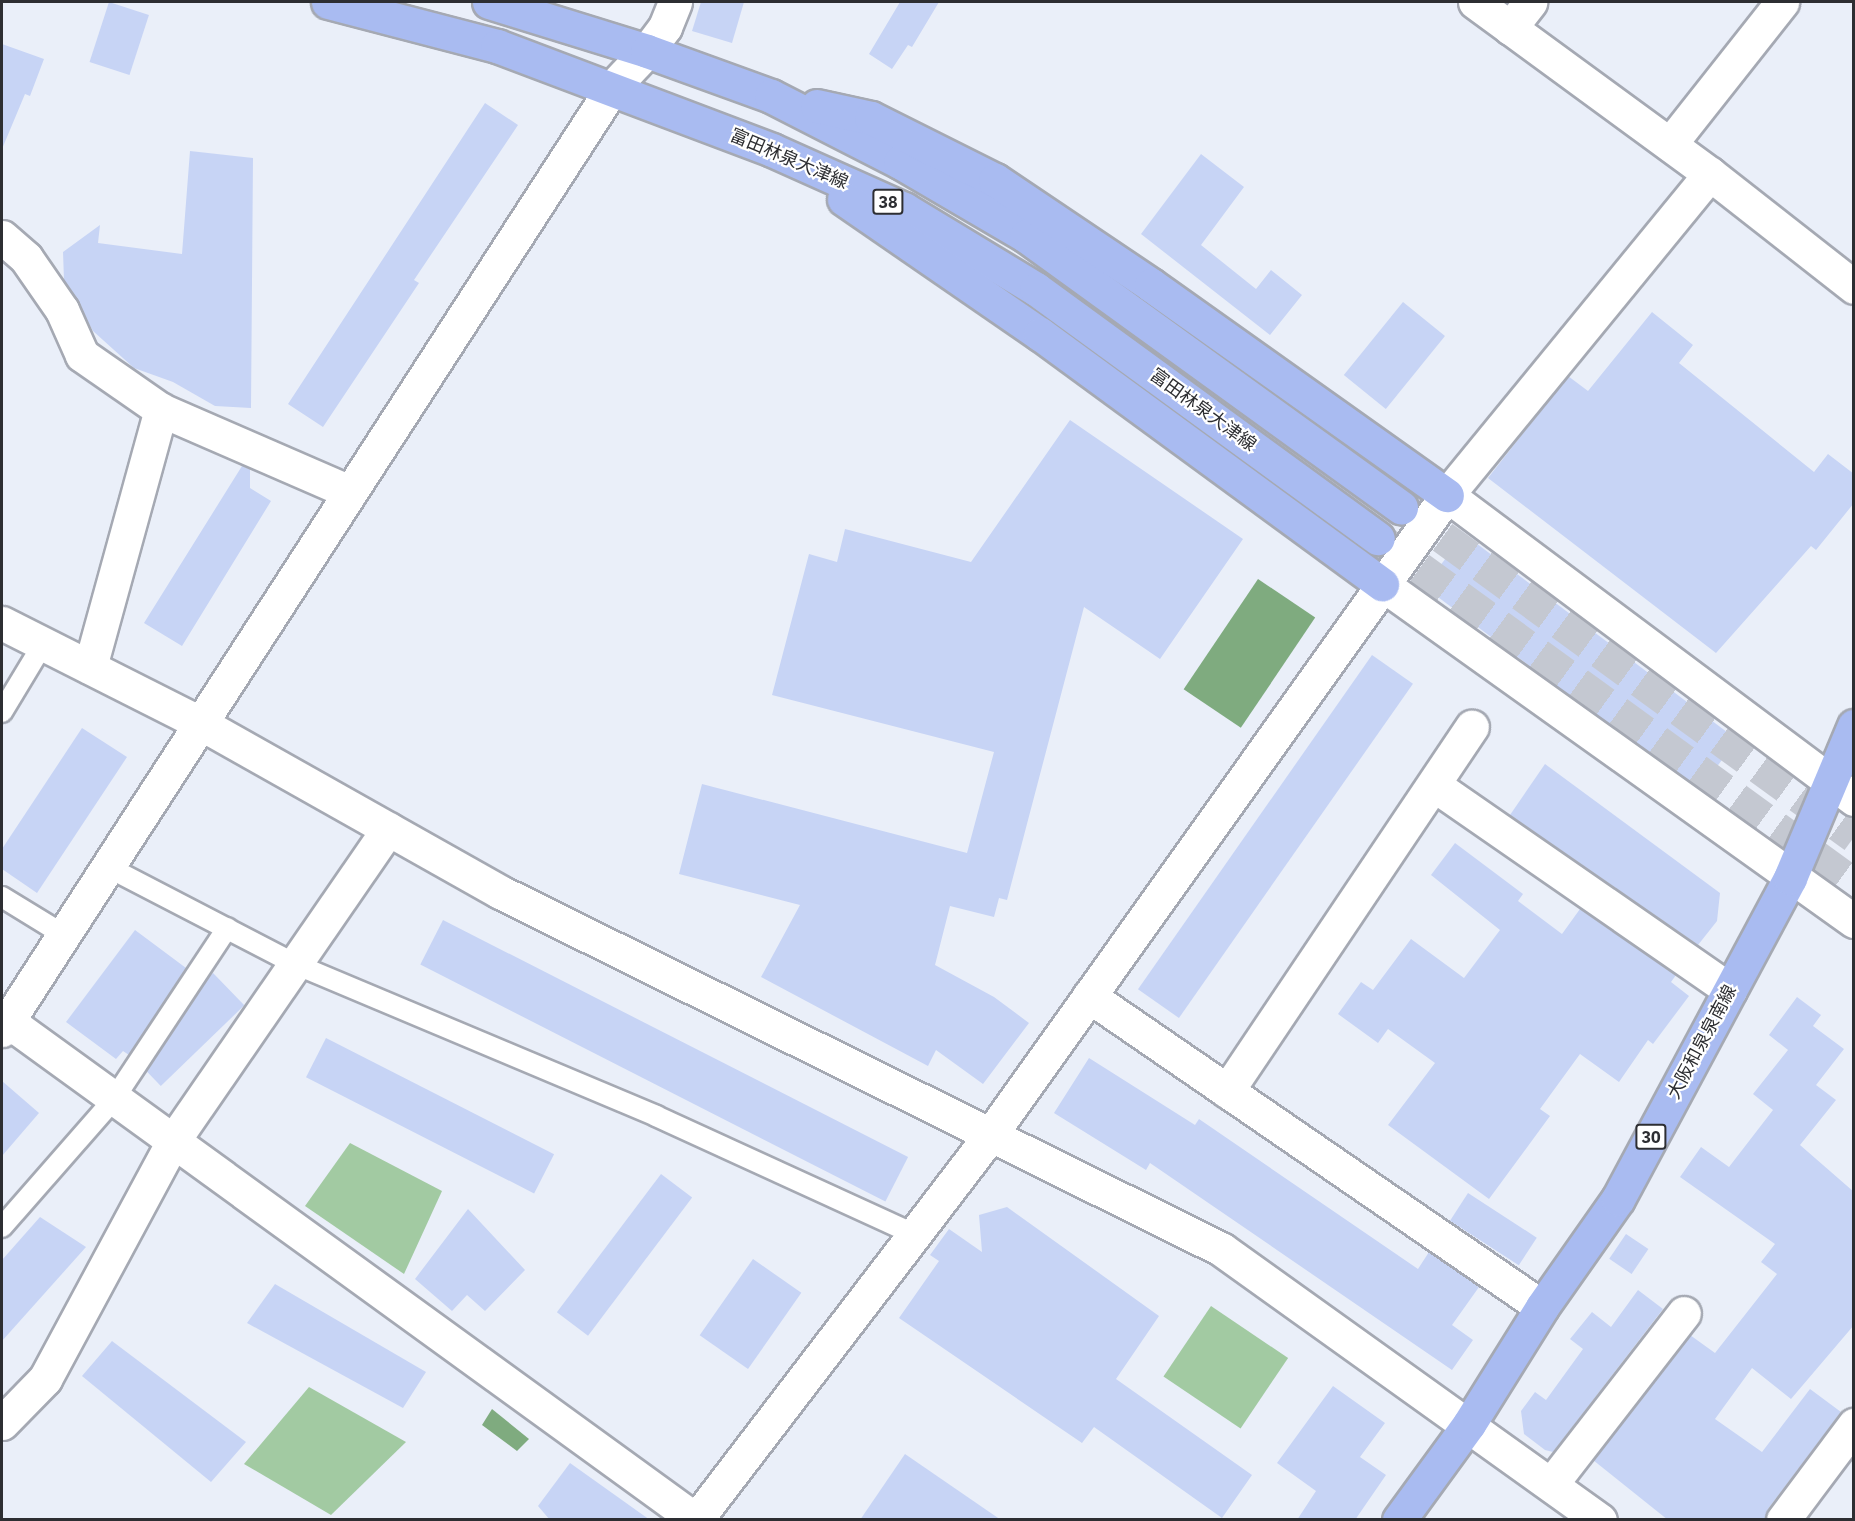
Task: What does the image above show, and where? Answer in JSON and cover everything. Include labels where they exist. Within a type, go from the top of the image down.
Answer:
[{"type":"main road","name":"富田林泉大津線","points":[[328,2],[497,46],[772,150],[904,209],[1036,289],[1378,538]]},
{"type":"main road","name":"富田林泉大津線","points":[[489,2],[647,51],[771,96],[900,162],[1026,236],[1401,507]]},
{"type":"main road","points":[[771,96],[871,118],[995,180],[1151,285],[1447,495]]},
{"type":"main road","points":[[772,150],[1041,334],[1382,584]]},
{"type":"main road","name":"大阪和泉泉南線","points":[[1399,1520],[1469,1424],[1542,1307],[1618,1199],[1790,878],[1842,791],[1854,726]]},
{"type":"street","points":[[675,2],[665,27],[647,51],[612,88],[64,935],[4,1023],[173,1141],[696,1520],[991,1134],[1447,495],[1710,174]]},
{"type":"street","points":[[1475,2],[1710,174],[1854,287]]},
{"type":"street","points":[[1510,28],[1530,2]]},
{"type":"street","points":[[1670,144],[1782,2]]},
{"type":"street","points":[[2,237],[26,258],[62,310],[82,355],[161,410],[351,492]]},
{"type":"street","points":[[90,667],[161,410]]},
{"type":"street","points":[[1447,495],[1842,791]]},
{"type":"street","points":[[1382,584],[1790,878],[1854,921]]},
{"type":"street","points":[[2,623],[200,723],[500,892],[1221,1249],[1552,1483],[1600,1520]]},
{"type":"street","points":[[1227,1091],[1472,727]]},
{"type":"street","points":[[1434,784],[1730,990]]},
{"type":"street","points":[[2,1423],[45,1379],[173,1141],[388,829]]},
{"type":"street","points":[[1089,996],[1542,1307]]},
{"type":"street","points":[[1552,1483],[1684,1312]]},
{"type":"street","points":[[1783,1520],[1854,1425]]},
{"type":"lane","points":[[2,712],[43,644]]},
{"type":"lane","points":[[108,867],[295,964],[656,1116],[914,1234]]},
{"type":"lane","points":[[2,897],[64,935]]},
{"type":"lane","points":[[2,1227],[114,1099],[227,928]]},
{"type":"shaded area","points":[[1258,579],[1315,618],[1241,728],[1184,689]]},
{"type":"shaded area","points":[[350,1143],[442,1191],[404,1274],[305,1206]]},
{"type":"shaded area","points":[[1211,1306],[1288,1358],[1241,1428],[1163,1376]]},
{"type":"shaded area","points":[[309,1387],[406,1442],[331,1515],[244,1464]]},
{"type":"shaded area","points":[[492,1409],[529,1439],[517,1451],[482,1425]]},
{"type":"building","points":[[109,2],[149,15],[129,75],[90,62]]},
{"type":"building","points":[[701,2],[744,2],[732,43],[692,31]]},
{"type":"building","points":[[900,2],[939,2],[912,47],[908,45],[892,69],[869,54]]},
{"type":"building","points":[[2,44],[44,59],[30,96],[25,94],[2,149]]},
{"type":"building","points":[[485,103],[518,125],[414,280],[419,283],[323,427],[288,404]]},
{"type":"building","points":[[190,151],[253,158],[251,408],[215,406],[173,382],[134,368],[93,331],[64,280],[63,252],[100,225],[98,243],[182,254]]},
{"type":"building","points":[[1201,154],[1244,187],[1201,245],[1256,289],[1271,270],[1302,295],[1270,335],[1141,234]]},
{"type":"building","points":[[1403,302],[1445,336],[1386,409],[1344,375]]},
{"type":"building","points":[[1652,312],[1693,345],[1679,363],[1814,472],[1828,454],[1854,474],[1854,503],[1816,550],[1811,546],[1716,653],[1488,478],[1568,376],[1588,391]]},
{"type":"building","points":[[1070,420],[1243,539],[1160,659],[1084,607],[1007,900],[999,898],[994,917],[950,906],[935,965],[994,997],[1029,1023],[983,1084],[936,1050],[928,1066],[761,977],[800,905],[679,874],[702,784],[967,853],[994,752],[772,695],[809,554],[837,562],[845,529],[971,562]]},
{"type":"building","points":[[242,466],[250,469],[250,488],[271,501],[182,646],[144,623]]},
{"type":"building","points":[[1464,534],[1737,740],[1697,793],[1424,587]]},
{"type":"building","points":[[1372,655],[1413,684],[1179,1018],[1138,989]]},
{"type":"building","points":[[82,728],[127,757],[37,893],[2,869],[2,849]]},
{"type":"building","points":[[1545,764],[1720,893],[1717,921],[1698,945],[1510,815]]},
{"type":"building","points":[[1455,843],[1523,894],[1518,901],[1562,934],[1580,909],[1676,975],[1671,982],[1689,996],[1653,1044],[1648,1040],[1619,1082],[1580,1054],[1540,1109],[1550,1116],[1489,1199],[1388,1125],[1435,1063],[1388,1029],[1378,1043],[1338,1014],[1361,982],[1373,990],[1411,939],[1464,978],[1500,930],[1431,875]]},
{"type":"building","points":[[443,920],[908,1157],[885,1202],[420,965]]},
{"type":"building","points":[[135,930],[186,968],[129,1055],[123,1051],[116,1059],[66,1022]]},
{"type":"building","points":[[213,973],[244,1005],[161,1086],[130,1054]]},
{"type":"building","points":[[1797,997],[1821,1015],[1813,1026],[1844,1049],[1816,1085],[1836,1100],[1800,1145],[1854,1192],[1854,1325],[1791,1399],[1752,1368],[1715,1419],[1762,1452],[1810,1389],[1841,1412],[1768,1509],[1765,1520],[1668,1520],[1593,1460],[1690,1335],[1715,1353],[1777,1274],[1761,1262],[1775,1244],[1680,1177],[1701,1147],[1729,1167],[1773,1110],[1753,1094],[1788,1050],[1769,1035]]},
{"type":"building","points":[[326,1038],[554,1154],[534,1193],[306,1077]]},
{"type":"building","points":[[1089,1058],[1195,1125],[1199,1119],[1418,1269],[1429,1252],[1479,1287],[1452,1325],[1473,1340],[1452,1370],[1150,1163],[1146,1170],[1054,1113]]},
{"type":"building","points":[[2,1081],[39,1113],[2,1156]]},
{"type":"building","points":[[661,1174],[692,1197],[588,1336],[557,1312]]},
{"type":"building","points":[[1468,1193],[1537,1238],[1519,1265],[1450,1221]]},
{"type":"building","points":[[1007,1207],[1159,1316],[1116,1379],[1252,1475],[1222,1518],[1094,1427],[1082,1443],[899,1318],[939,1261],[930,1255],[949,1229],[982,1252],[979,1215]]},
{"type":"building","points":[[468,1209],[525,1270],[485,1311],[467,1295],[452,1311],[415,1279]]},
{"type":"building","points":[[40,1217],[86,1247],[2,1341],[2,1260]]},
{"type":"building","points":[[1626,1234],[1648,1249],[1632,1274],[1609,1259]]},
{"type":"building","points":[[753,1259],[801,1293],[748,1369],[700,1335]]},
{"type":"building","points":[[275,1284],[426,1372],[403,1408],[247,1323]]},
{"type":"building","points":[[1638,1290],[1663,1309],[1553,1452],[1545,1450],[1524,1434],[1521,1411],[1535,1392],[1546,1400],[1583,1349],[1570,1339],[1592,1312],[1611,1327]]},
{"type":"building","points":[[112,1341],[246,1442],[211,1482],[82,1376]]},
{"type":"building","points":[[1333,1386],[1385,1423],[1360,1457],[1386,1475],[1355,1520],[1297,1520],[1316,1491],[1277,1463]]},
{"type":"building","points":[[905,1454],[1001,1520],[860,1520]]},
{"type":"building","points":[[570,1463],[650,1520],[550,1520],[538,1506]]},
{"type":"tunnel","points":[[1403,508],[1854,836]]},
{"type":"tunnel","points":[[1380,539],[1854,884]]}]
